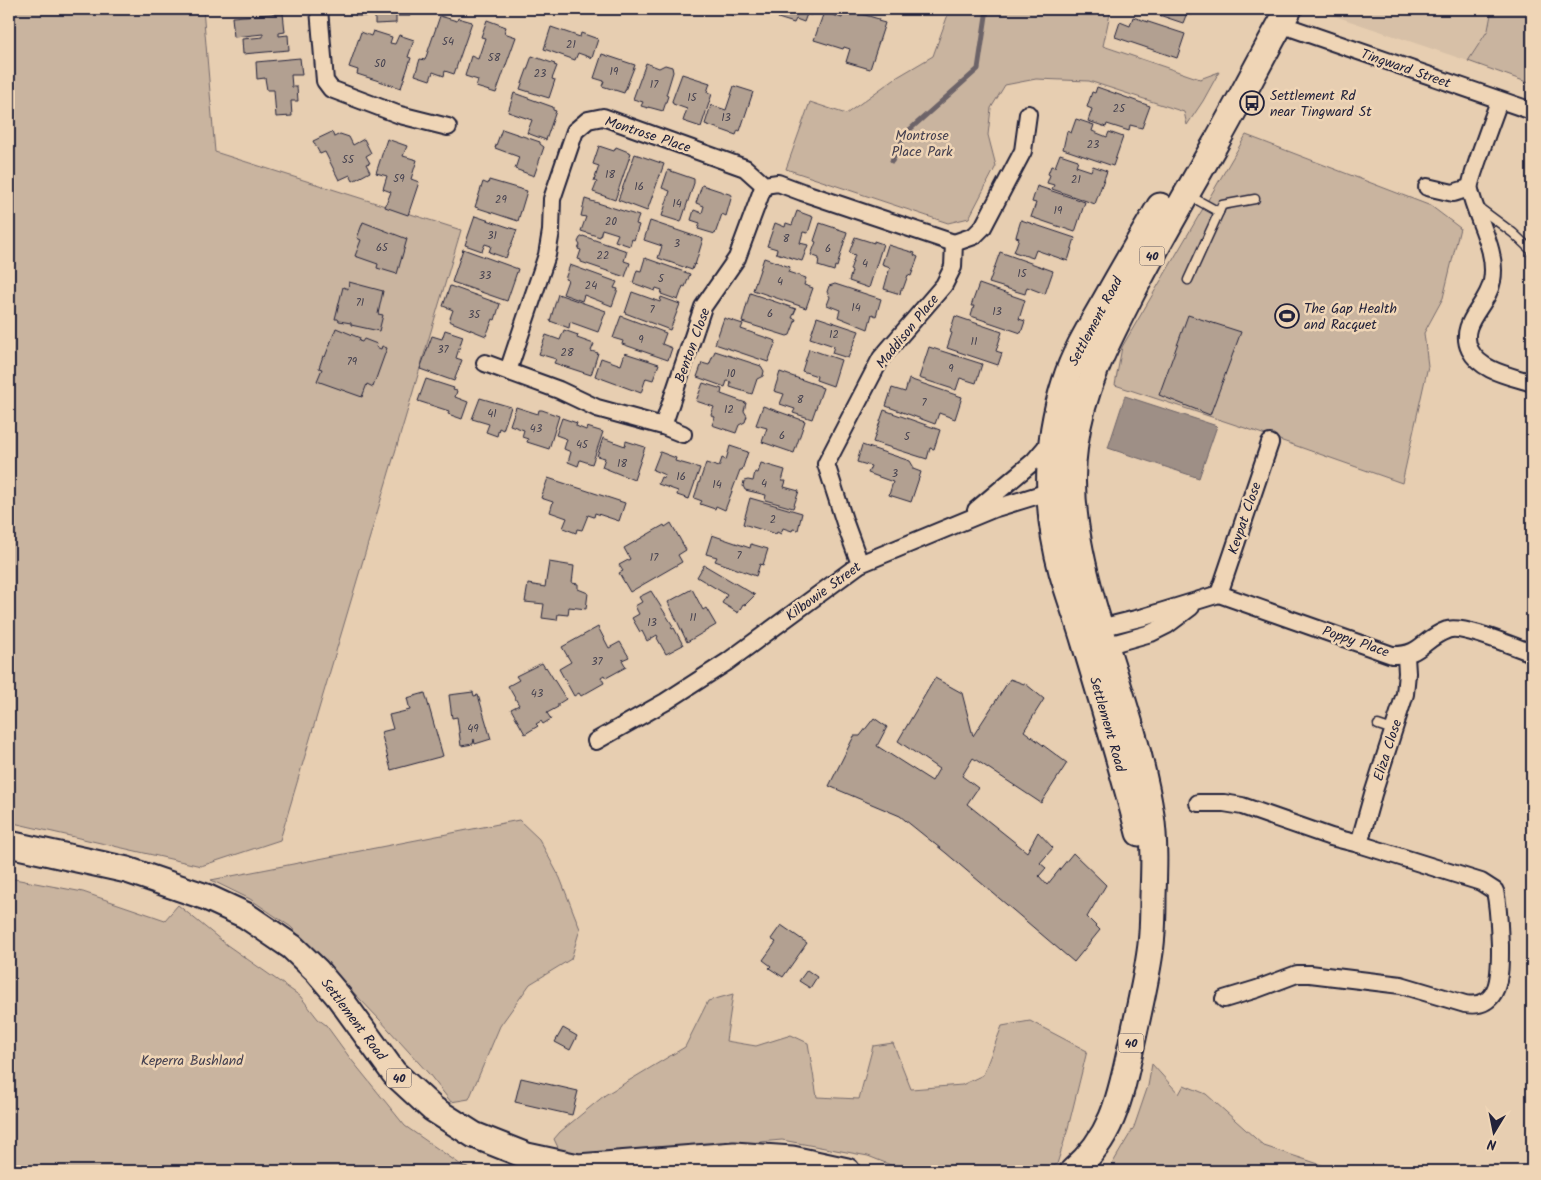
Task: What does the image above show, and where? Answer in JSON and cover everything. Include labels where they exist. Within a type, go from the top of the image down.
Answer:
[{"type":"main road","name":"Settlement Road","points":[[1061,488],[1073,460],[1079,421],[1096,366],[1104,348],[1162,235],[1219,137],[1280,24]]},
{"type":"main road","name":"Settlement Road","points":[[1073,1171],[1093,1152],[1106,1133],[1120,1098],[1150,954],[1153,901],[1096,639],[1074,573],[1076,530],[1061,488],[1051,439],[1065,381],[1087,332],[1214,116],[1280,24]]},
{"type":"main road","name":"Settlement Road","points":[[9,844],[127,870],[206,896],[246,915],[292,947],[317,970],[394,1073],[433,1109],[483,1139],[527,1156],[578,1167],[734,1155],[792,1159],[847,1171]]},
{"type":"street","points":[[320,9],[325,81],[331,89],[400,115],[448,127]]},
{"type":"street","name":"Tingward Street","points":[[1280,24],[1532,111]]},
{"type":"street","points":[[1499,100],[1469,188],[1489,249],[1494,273],[1491,287],[1471,321],[1467,333],[1469,348],[1474,357],[1485,366],[1532,384]]},
{"type":"street","points":[[764,185],[784,184],[954,243],[974,236],[983,227],[1023,152],[1028,114]]},
{"type":"street","name":"Montrose Place","points":[[508,371],[547,255],[551,232],[552,199],[575,131],[588,120],[603,118],[745,168],[764,185]]},
{"type":"street","name":"Benton Close","points":[[663,426],[704,307],[737,258],[764,185]]},
{"type":"street","points":[[1427,187],[1453,193],[1469,188]]},
{"type":"street","name":"Maddison Place","points":[[860,564],[844,524],[826,464],[881,358],[944,285],[953,267],[954,243]]},
{"type":"street","points":[[485,363],[559,390],[597,408],[663,426],[683,434]]},
{"type":"street","points":[[962,521],[1034,461],[1048,446],[1051,439]]},
{"type":"street","name":"Kevpat Close","points":[[1212,597],[1270,443]]},
{"type":"street","name":"Kilbowie Street","points":[[596,741],[665,702],[727,662],[860,564],[993,509],[1061,488]]},
{"type":"street","points":[[1096,639],[1212,597]]},
{"type":"street","name":"Poppy Place","points":[[1212,597],[1392,655],[1406,656],[1418,650],[1430,639],[1449,629],[1463,629],[1532,653]]},
{"type":"street","name":"Eliza Close","points":[[1359,844],[1373,794],[1386,728],[1405,694],[1406,656]]},
{"type":"street","points":[[1198,803],[1224,803],[1242,806],[1332,837],[1481,882],[1495,891],[1499,908],[1499,981],[1494,993],[1482,1004],[1473,1006],[1401,985],[1310,974],[1297,974],[1224,999]]},
{"type":"lane","points":[[1186,194],[1219,212]]},
{"type":"lane","points":[[1188,280],[1222,205],[1254,199]]},
{"type":"lane","points":[[1476,205],[1513,232],[1532,251]]},
{"type":"shaded area","points":[[1324,9],[1492,9],[1488,30],[1468,61],[1332,15]]},
{"type":"shaded area","points":[[1125,396],[1217,426],[1199,478],[1108,448]]},
{"type":"green space","points":[[9,9],[203,9],[215,152],[461,230],[280,840],[201,866],[9,822]]},
{"type":"green space","name":"Montrose Place Park","points":[[950,9],[1111,9],[1103,46],[1200,79],[1219,72],[1187,125],[1184,112],[1089,81],[1036,79],[1005,85],[991,108],[988,135],[996,166],[969,218],[948,223],[786,169],[810,102],[846,114],[894,79],[933,56]]},
{"type":"green space","points":[[1492,9],[1532,9],[1532,84],[1468,61],[1488,30]]},
{"type":"green space","name":"The Gap Health and Racquet","points":[[1246,135],[1431,206],[1460,228],[1443,298],[1424,333],[1428,366],[1402,483],[1115,385],[1122,347]]},
{"type":"green space","points":[[519,820],[539,839],[560,878],[580,929],[571,959],[530,984],[500,1026],[469,1099],[451,1102],[429,1074],[380,1020],[291,927],[250,899],[211,880]]},
{"type":"green space","name":"Keperra Bushland","points":[[9,878],[83,892],[165,920],[178,905],[227,945],[300,996],[318,1019],[326,1025],[405,1126],[464,1167],[479,1171],[9,1171]]},
{"type":"green space","points":[[733,994],[726,1041],[756,1046],[791,1035],[808,1043],[817,1097],[859,1099],[873,1046],[893,1043],[911,1089],[962,1085],[983,1075],[1002,1026],[1030,1021],[1087,1051],[1057,1164],[1045,1171],[906,1171],[868,1156],[782,1140],[639,1153],[562,1156],[554,1139],[560,1132],[605,1095],[685,1047],[708,1001]]},
{"type":"green space","points":[[1152,1064],[1179,1094],[1184,1085],[1206,1094],[1264,1146],[1340,1171],[1105,1171],[1111,1166],[1134,1127],[1148,1086]]},
{"type":"building","points":[[356,9],[410,9],[410,16],[396,16],[396,23],[375,24],[375,16],[356,16]]},
{"type":"building","points":[[716,9],[738,9],[736,16]]},
{"type":"building","points":[[781,9],[815,9],[811,15],[807,14],[804,22],[796,19],[794,23],[778,18]]},
{"type":"building","points":[[1141,9],[1194,9],[1192,15],[1187,13],[1183,23]]},
{"type":"building","points":[[851,11],[879,19],[878,21],[885,23],[870,69],[846,62],[850,49],[844,47],[843,49],[814,40],[824,12],[842,18],[843,14],[849,16]]},
{"type":"building","points":[[283,13],[285,32],[279,33],[279,36],[288,35],[289,50],[243,54],[242,39],[263,37],[263,34],[234,37],[232,17]]},
{"type":"building","points":[[440,16],[457,21],[458,18],[472,22],[454,74],[445,71],[444,76],[433,72],[430,80],[415,75],[420,59],[425,60]]},
{"type":"building","points":[[1133,17],[1185,34],[1177,58],[1115,37],[1120,22],[1130,26]]},
{"type":"building","points":[[487,20],[506,27],[504,33],[516,37],[496,93],[476,87],[478,80],[465,76],[471,56],[478,59],[485,38],[481,37]]},
{"type":"building","points":[[551,27],[580,37],[581,33],[598,39],[592,58],[578,53],[575,60],[544,49]]},
{"type":"building","points":[[373,31],[392,37],[390,43],[395,44],[399,35],[414,40],[408,57],[411,58],[401,88],[357,74],[358,70],[349,67],[361,32],[371,36]]},
{"type":"building","points":[[602,54],[635,65],[624,93],[602,86],[604,81],[594,78]]},
{"type":"building","points":[[532,56],[557,66],[552,79],[555,80],[549,98],[520,89]]},
{"type":"building","points":[[300,58],[302,75],[291,75],[292,87],[297,87],[298,101],[291,101],[292,116],[276,117],[274,90],[267,90],[265,78],[257,79],[256,62]]},
{"type":"building","points":[[646,63],[659,68],[665,65],[672,67],[673,72],[663,111],[641,106],[643,102],[633,99]]},
{"type":"building","points":[[682,74],[710,83],[707,92],[712,94],[701,127],[683,121],[687,109],[673,104],[672,101]]},
{"type":"building","points":[[734,86],[753,92],[740,131],[738,130],[736,135],[705,124],[711,105],[726,110]]},
{"type":"building","points":[[1097,87],[1150,106],[1142,128],[1130,125],[1129,131],[1107,124],[1106,127],[1088,121],[1092,109],[1087,107],[1092,92],[1095,93]]},
{"type":"building","points":[[514,93],[553,107],[553,110],[556,111],[546,140],[527,133],[532,120],[508,112]]},
{"type":"building","points":[[1076,119],[1094,125],[1092,131],[1107,137],[1109,132],[1123,137],[1113,166],[1063,149],[1067,131],[1071,133]]},
{"type":"building","points":[[502,129],[540,142],[544,147],[534,176],[515,169],[519,157],[495,148]]},
{"type":"building","points":[[332,132],[334,137],[340,134],[349,137],[353,145],[364,139],[371,153],[366,156],[370,163],[366,164],[370,172],[353,181],[350,175],[339,180],[325,152],[320,154],[313,141]]},
{"type":"building","points":[[387,139],[407,146],[403,156],[417,160],[411,179],[419,182],[408,215],[385,207],[391,192],[383,189],[387,176],[376,173]]},
{"type":"building","points":[[599,146],[614,151],[616,147],[631,153],[615,200],[593,192],[597,182],[594,181],[599,166],[593,164]]},
{"type":"building","points":[[635,154],[664,164],[647,211],[618,200]]},
{"type":"building","points":[[1060,154],[1078,160],[1076,166],[1091,171],[1093,166],[1107,171],[1095,204],[1052,189],[1054,185],[1047,183],[1051,166],[1055,167]]},
{"type":"building","points":[[668,170],[694,179],[681,222],[662,216],[670,191],[662,188]]},
{"type":"building","points":[[489,180],[527,191],[518,221],[475,207],[483,182],[488,184]]},
{"type":"building","points":[[702,185],[732,195],[726,216],[722,214],[715,234],[698,229],[700,223],[691,220],[694,210],[702,213],[704,206],[696,203]]},
{"type":"building","points":[[1037,186],[1085,202],[1075,232],[1031,217],[1036,203],[1032,202]]},
{"type":"building","points":[[585,199],[639,216],[636,224],[639,225],[630,246],[615,241],[618,234],[602,229],[600,237],[581,231],[586,217],[581,216]]},
{"type":"building","points":[[797,211],[813,217],[808,233],[803,232],[800,243],[808,245],[802,261],[776,253],[777,249],[767,246],[775,223],[785,227],[786,223],[792,225]]},
{"type":"building","points":[[475,216],[517,230],[506,258],[489,252],[491,246],[485,244],[482,251],[465,245]]},
{"type":"building","points":[[1021,220],[1075,238],[1068,261],[1036,250],[1033,258],[1014,252],[1019,238],[1016,237]]},
{"type":"building","points":[[650,221],[703,239],[692,270],[658,258],[662,246],[644,240]]},
{"type":"building","points":[[363,222],[407,239],[397,274],[377,268],[378,264],[355,256],[361,240],[357,238]]},
{"type":"building","points":[[820,223],[847,232],[837,267],[835,266],[834,271],[818,266],[819,258],[811,255]]},
{"type":"building","points":[[583,236],[627,251],[624,261],[630,263],[625,277],[581,262],[578,259],[581,250],[578,249],[580,245],[578,242]]},
{"type":"building","points":[[855,237],[883,244],[869,288],[849,281],[855,255],[849,253]]},
{"type":"building","points":[[888,245],[915,253],[914,255],[918,257],[911,276],[908,275],[900,294],[884,289],[890,267],[882,264]]},
{"type":"building","points":[[463,249],[518,269],[507,301],[452,282]]},
{"type":"building","points":[[1000,252],[1053,271],[1045,294],[1027,287],[1025,294],[989,283]]},
{"type":"building","points":[[645,258],[690,274],[678,300],[661,294],[662,290],[656,288],[655,291],[633,283],[637,270],[641,271]]},
{"type":"building","points":[[764,258],[790,267],[788,272],[806,278],[804,285],[813,288],[806,308],[753,290]]},
{"type":"building","points":[[570,265],[617,282],[614,288],[618,289],[612,306],[584,295],[582,301],[563,294],[568,280],[565,279]]},
{"type":"building","points":[[349,282],[383,291],[378,314],[383,315],[379,331],[351,325],[351,323],[335,319],[343,287],[348,289]]},
{"type":"building","points":[[835,284],[881,299],[876,316],[872,314],[868,329],[838,317],[840,310],[827,305],[830,297],[827,292],[829,286]]},
{"type":"building","points":[[979,284],[1025,300],[1019,319],[1025,321],[1021,333],[971,316],[974,306],[971,306]]},
{"type":"building","points":[[450,286],[500,304],[495,320],[493,319],[486,336],[449,321],[453,310],[443,306]]},
{"type":"building","points":[[632,292],[660,302],[661,297],[680,304],[670,330],[625,313]]},
{"type":"building","points":[[750,293],[796,309],[792,318],[796,319],[790,335],[787,336],[742,322]]},
{"type":"building","points":[[558,294],[606,311],[598,332],[570,322],[569,328],[550,321]]},
{"type":"building","points":[[1188,315],[1241,332],[1210,415],[1159,395]]},
{"type":"building","points":[[621,316],[666,333],[662,344],[672,348],[668,360],[622,344],[623,341],[613,338]]},
{"type":"building","points":[[955,316],[1002,332],[996,351],[1002,353],[998,365],[947,348]]},
{"type":"building","points":[[817,317],[859,331],[848,358],[832,353],[834,346],[810,338]]},
{"type":"building","points":[[724,318],[743,324],[741,329],[776,341],[768,362],[715,344]]},
{"type":"building","points":[[336,328],[360,338],[359,341],[362,342],[364,339],[377,344],[376,347],[381,349],[382,346],[387,348],[373,387],[367,384],[362,397],[317,381],[322,369],[319,368],[323,356],[325,357]]},
{"type":"building","points":[[445,330],[463,336],[456,358],[462,360],[454,381],[420,369],[432,336],[442,339]]},
{"type":"building","points":[[564,330],[578,335],[577,338],[594,344],[591,351],[598,353],[591,375],[554,363],[556,359],[539,354],[546,335],[560,340]]},
{"type":"building","points":[[929,347],[982,364],[976,383],[960,378],[956,390],[919,378]]},
{"type":"building","points":[[809,349],[841,360],[833,386],[816,380],[817,376],[802,371]]},
{"type":"building","points":[[715,351],[761,366],[764,371],[763,376],[757,379],[752,394],[730,387],[731,382],[727,381],[725,387],[697,377],[702,363],[709,365]]},
{"type":"building","points":[[625,353],[659,364],[653,380],[646,378],[641,393],[595,376],[601,358],[621,365]]},
{"type":"building","points":[[780,372],[823,388],[812,419],[793,413],[795,409],[780,404],[784,394],[774,391]]},
{"type":"building","points":[[426,379],[454,388],[453,390],[457,391],[455,397],[468,402],[462,419],[448,414],[449,411],[418,401]]},
{"type":"building","points":[[909,379],[962,397],[955,419],[939,413],[935,424],[886,406],[892,388],[905,392]]},
{"type":"building","points":[[703,383],[722,389],[721,394],[746,403],[744,411],[747,416],[745,422],[739,425],[736,433],[712,425],[715,417],[711,415],[714,407],[696,401]]},
{"type":"building","points":[[480,398],[511,407],[503,430],[499,428],[497,436],[486,432],[489,424],[472,419]]},
{"type":"building","points":[[763,406],[805,421],[794,453],[762,442],[767,428],[756,425]]},
{"type":"building","points":[[516,407],[538,414],[539,410],[542,410],[559,416],[549,449],[527,442],[528,439],[522,437],[524,430],[510,425]]},
{"type":"building","points":[[884,410],[940,430],[934,449],[930,448],[927,459],[873,442]]},
{"type":"building","points":[[562,418],[577,423],[576,426],[586,430],[587,427],[603,432],[592,464],[580,460],[578,466],[568,462],[571,452],[564,449],[567,439],[556,435]]},
{"type":"building","points":[[603,438],[625,446],[626,441],[645,447],[634,480],[602,467],[605,458],[597,456]]},
{"type":"building","points":[[862,445],[910,461],[913,469],[921,472],[911,502],[889,495],[893,482],[868,473],[871,466],[857,462]]},
{"type":"building","points":[[730,446],[748,452],[725,510],[716,506],[715,509],[700,504],[702,501],[694,498],[706,463],[719,467],[722,458],[726,460]]},
{"type":"building","points":[[660,452],[676,458],[675,461],[700,468],[689,499],[677,495],[678,491],[658,484],[661,477],[664,478],[665,475],[653,470]]},
{"type":"building","points":[[761,463],[785,470],[782,481],[786,481],[784,487],[799,491],[793,508],[765,500],[766,495],[745,490],[743,486],[744,481],[753,481],[755,472],[758,473]]},
{"type":"building","points":[[548,478],[625,503],[619,521],[595,513],[594,517],[588,515],[582,530],[577,529],[576,533],[563,528],[567,518],[550,512],[553,502],[541,498]]},
{"type":"building","points":[[750,498],[802,513],[798,530],[793,529],[792,531],[783,528],[781,534],[777,532],[776,534],[743,524]]},
{"type":"building","points":[[671,523],[686,550],[678,555],[682,562],[630,592],[619,573],[623,571],[619,565],[630,559],[624,548],[664,525],[665,527]]},
{"type":"building","points":[[712,535],[750,548],[751,544],[768,549],[763,565],[760,564],[756,576],[715,561],[717,557],[706,554]]},
{"type":"building","points":[[549,562],[574,566],[572,583],[578,584],[578,589],[588,593],[586,609],[569,607],[568,615],[558,614],[557,620],[542,618],[544,604],[525,602],[528,584],[545,587]]},
{"type":"building","points":[[704,565],[755,595],[745,605],[743,604],[738,613],[722,603],[727,595],[697,577]]},
{"type":"building","points":[[692,589],[703,610],[706,608],[716,625],[687,642],[668,602]]},
{"type":"building","points":[[651,591],[683,645],[666,654],[657,635],[647,641],[632,618],[639,614],[635,606],[642,602],[639,597]]},
{"type":"building","points":[[598,627],[609,648],[620,642],[629,657],[622,660],[626,667],[606,678],[604,675],[601,677],[604,683],[581,696],[579,693],[574,696],[559,669],[571,662],[562,647]]},
{"type":"building","points":[[542,663],[566,699],[558,704],[558,707],[547,713],[551,719],[543,724],[541,721],[536,724],[538,726],[525,734],[511,709],[519,705],[508,686],[519,680],[516,676]]},
{"type":"building","points":[[935,678],[962,693],[973,736],[1010,679],[1027,685],[1044,699],[1024,731],[1067,763],[1041,803],[973,758],[962,776],[978,788],[967,804],[1027,852],[1038,832],[1053,848],[1040,863],[1046,868],[1039,876],[1047,885],[1073,853],[1106,885],[1087,917],[1100,930],[1074,962],[900,816],[829,786],[854,736],[860,736],[874,718],[887,727],[877,746],[932,781],[939,769],[898,741]]},
{"type":"building","points":[[473,692],[474,696],[478,695],[491,739],[475,744],[474,739],[473,744],[461,746],[457,717],[452,718],[449,695]]},
{"type":"building","points":[[425,693],[443,756],[391,770],[381,732],[393,729],[389,715],[410,710],[407,698]]},
{"type":"building","points":[[781,925],[807,943],[783,977],[769,968],[771,966],[763,960],[776,942],[771,939]]},
{"type":"building","points":[[807,970],[817,977],[810,988],[799,981]]},
{"type":"building","points":[[563,1028],[577,1036],[570,1050],[555,1042]]},
{"type":"building","points":[[521,1078],[578,1091],[572,1115],[515,1102]]},
{"type":"waterway","points":[[892,161],[907,132],[978,69],[987,9]]},
{"type":"place","name":"Settlement Rd near Tingward St","points":[[1252,103]]},
{"type":"place","name":"The Gap Health and Racquet","points":[[1287,316]]}]
